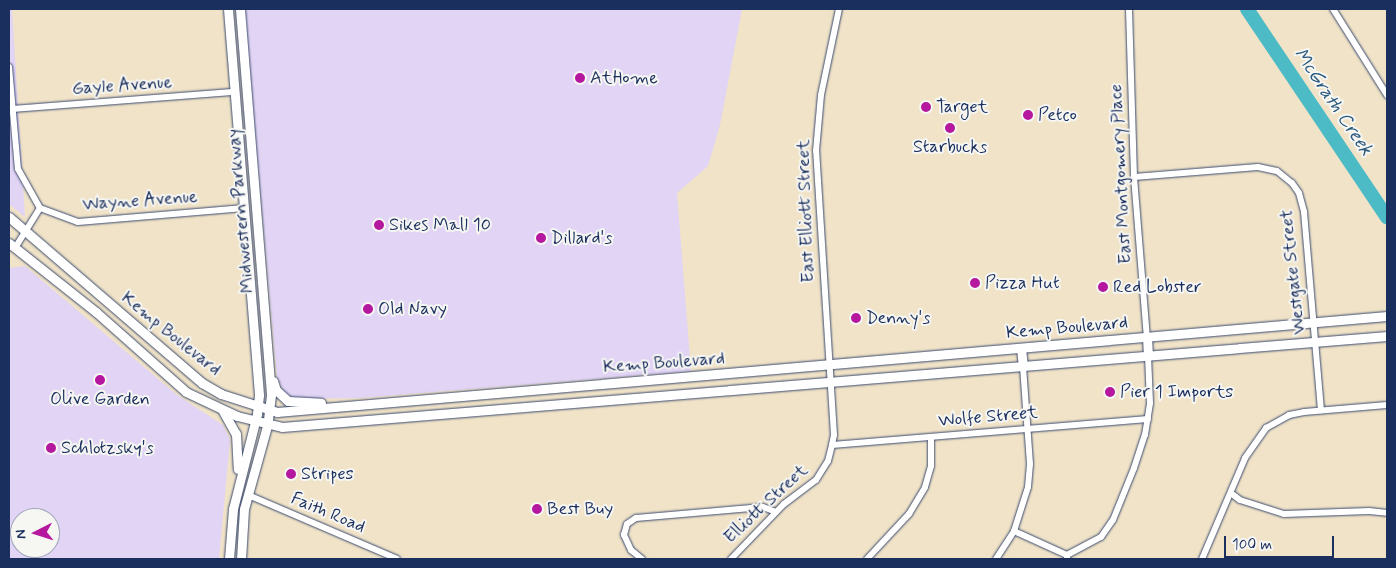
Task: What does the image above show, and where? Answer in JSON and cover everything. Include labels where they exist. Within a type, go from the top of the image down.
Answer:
[{"type":"main road","name":"Midwestern Parkway","points":[[228,9],[258,408],[238,481]]},
{"type":"main road","name":"Midwestern Parkway","points":[[240,9],[270,361],[270,410],[248,495],[241,559]]},
{"type":"main road","points":[[230,32],[242,31]]},
{"type":"main road","points":[[234,92],[247,91]]},
{"type":"main road","name":"Kemp Boulevard","points":[[9,217],[202,382],[221,394],[258,408],[270,410],[829,365],[1387,316]]},
{"type":"main road","name":"Kemp Boulevard","points":[[12,245],[96,312],[186,392],[223,410],[267,426],[292,427],[1387,336]]},
{"type":"main road","points":[[1147,337],[1148,356]]},
{"type":"main road","points":[[1021,348],[1023,367]]},
{"type":"main road","points":[[270,361],[273,383],[282,396],[296,403],[320,402],[336,406]]},
{"type":"main road","points":[[223,410],[236,434],[238,481],[229,559]]},
{"type":"street","name":"East Elliott Street","points":[[830,383],[816,151],[821,95],[838,9]]},
{"type":"street","name":"East Montgomery Place","points":[[1129,9],[1134,176],[1147,337]]},
{"type":"street","points":[[1333,9],[1387,95]]},
{"type":"street","points":[[9,67],[18,169],[40,208],[26,232],[12,245]]},
{"type":"street","name":"Gayle Avenue","points":[[12,109],[234,92]]},
{"type":"street","name":"Westgate Street","points":[[1134,176],[1258,167],[1285,177],[1299,193],[1304,212],[1321,410]]},
{"type":"street","name":"Wayne Avenue","points":[[40,208],[78,222],[244,208]]},
{"type":"street","points":[[1014,531],[1067,557],[1096,542],[1114,520],[1142,447],[1148,419],[1148,356]]},
{"type":"street","points":[[996,559],[1014,531],[1028,487],[1028,429],[1023,367]]},
{"type":"street","name":"Elliott Street","points":[[730,559],[776,512],[822,472],[832,445],[830,383]]},
{"type":"street","points":[[1202,559],[1232,494],[1245,458],[1266,428],[1289,415],[1321,410],[1387,405]]},
{"type":"street","name":"Wolfe Street","points":[[832,445],[1148,419]]},
{"type":"street","points":[[867,559],[909,514],[925,487],[932,459],[931,437]]},
{"type":"street","points":[[1232,494],[1240,500],[1284,514],[1369,511],[1387,514]]},
{"type":"street","name":"Faith Road","points":[[248,495],[398,559]]},
{"type":"street","points":[[642,559],[631,550],[624,535],[627,524],[636,518],[763,507],[776,512]]},
{"type":"shaded area","points":[[9,9],[12,9],[25,217],[9,204]]},
{"type":"shaded area","points":[[244,9],[742,9],[720,125],[708,166],[677,193],[691,371],[360,398],[296,399],[284,393],[277,377]]},
{"type":"shaded area","points":[[25,266],[177,395],[223,425],[230,440],[219,559],[9,559],[9,268]]},
{"type":"waterway","name":"McGrath Creek","points":[[1247,9],[1387,217]]},
{"type":"place","name":"AtHome","points":[[580,78]]},
{"type":"place","name":"Target","points":[[926,107]]},
{"type":"place","name":"Petco","points":[[1028,115]]},
{"type":"place","name":"Starbucks","points":[[950,128]]},
{"type":"place","name":"Sikes Mall 10","points":[[379,225]]},
{"type":"place","name":"Dillard's","points":[[541,238]]},
{"type":"place","name":"Pizza Hut","points":[[975,283]]},
{"type":"place","name":"Red Lobster","points":[[1103,287]]},
{"type":"place","name":"Old Navy","points":[[368,309]]},
{"type":"place","name":"Denny's","points":[[856,318]]},
{"type":"place","name":"Olive Garden","points":[[100,380]]},
{"type":"place","name":"Pier 1 Imports","points":[[1110,392]]},
{"type":"place","name":"Schlotzsky's","points":[[51,448]]},
{"type":"place","name":"Stripes","points":[[291,474]]},
{"type":"place","name":"Best Buy","points":[[537,509]]}]
